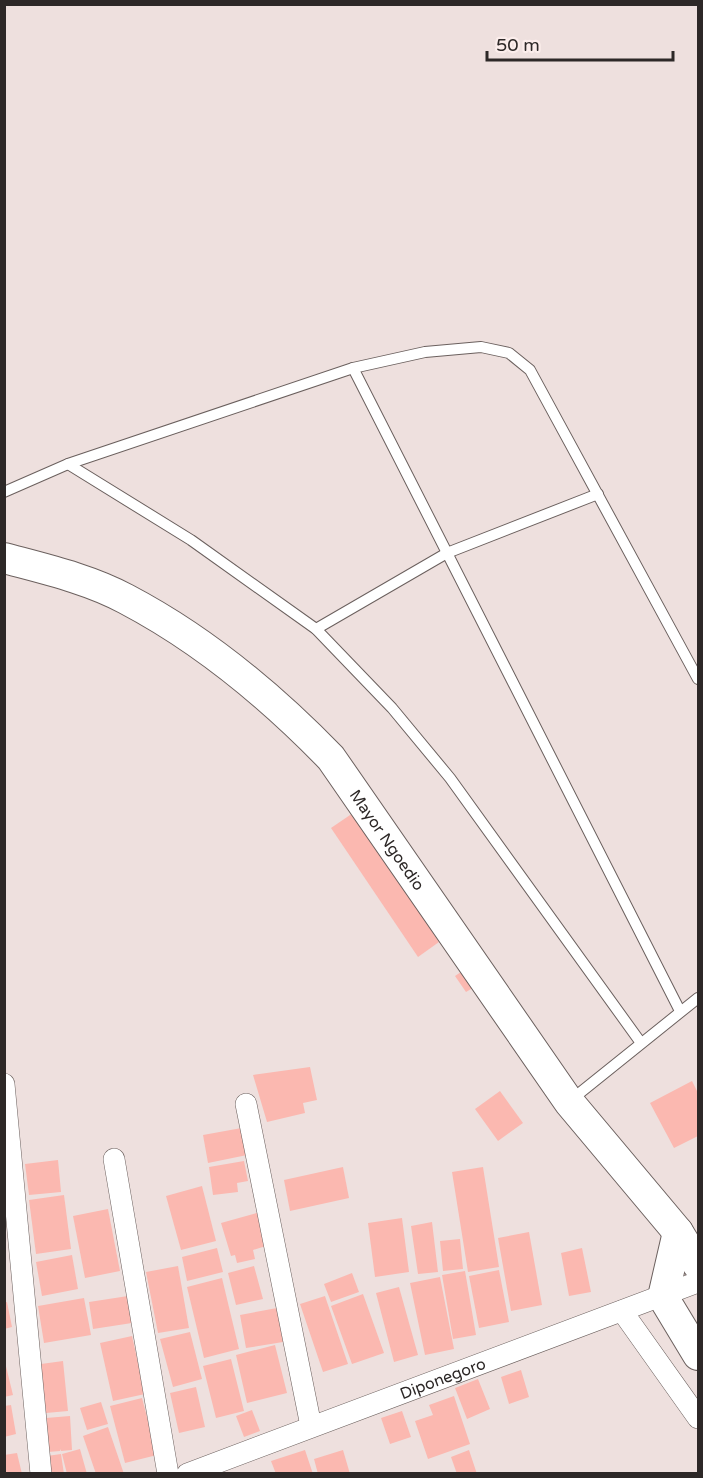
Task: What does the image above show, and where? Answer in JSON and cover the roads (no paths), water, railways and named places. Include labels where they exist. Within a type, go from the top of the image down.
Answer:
[{"type":"street","name":"Mayor Ngoedio","points":[[4,558],[75,578],[125,598],[233,666],[286,711],[331,758],[568,1102],[678,1232],[699,1265]]},
{"type":"street","points":[[4,1084],[41,1473]]},
{"type":"street","points":[[246,1104],[310,1426]]},
{"type":"street","points":[[114,1159],[168,1473]]},
{"type":"street","points":[[678,1232],[663,1297],[699,1355]]},
{"type":"street","name":"Diponegoro","points":[[187,1473],[223,1467],[310,1426],[699,1282]]},
{"type":"street","points":[[621,1311],[699,1419]]},
{"type":"lane","points":[[4,492],[68,464],[353,368],[425,352],[461,348],[481,347],[509,353],[530,370],[699,679]]},
{"type":"lane","points":[[353,368],[680,1011]]},
{"type":"lane","points":[[68,464],[191,540],[316,629],[392,708],[450,778],[641,1043]]},
{"type":"lane","points":[[316,629],[447,553],[598,494]]},
{"type":"lane","points":[[568,1102],[699,998]]}]
